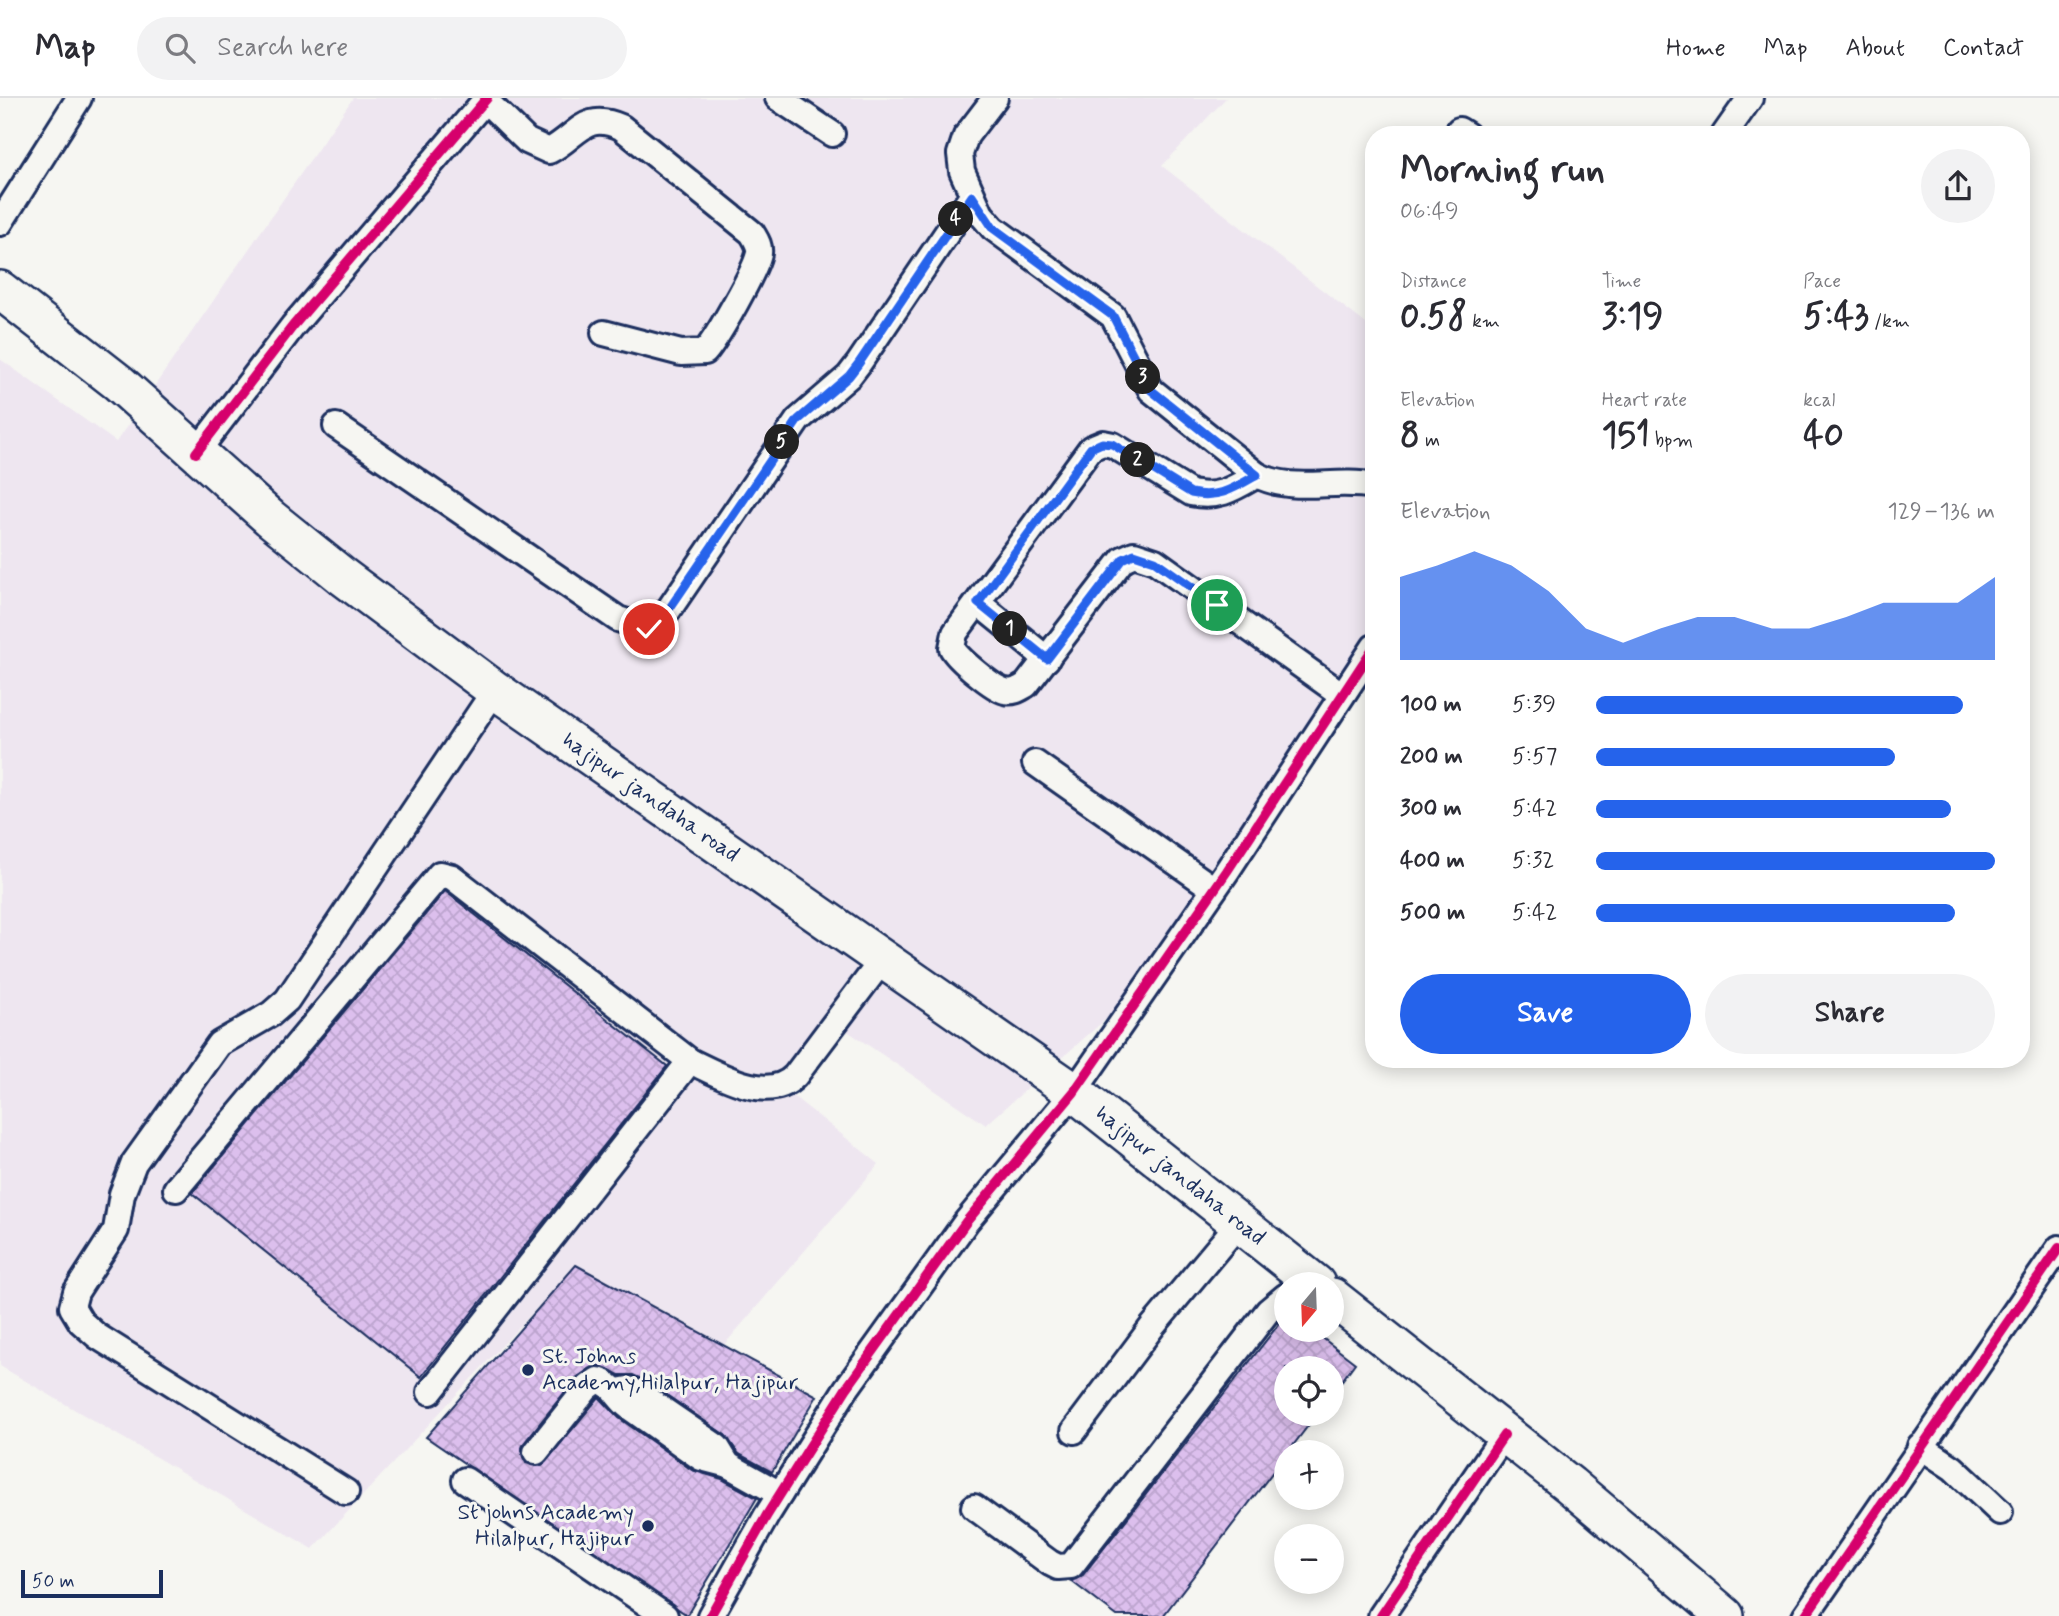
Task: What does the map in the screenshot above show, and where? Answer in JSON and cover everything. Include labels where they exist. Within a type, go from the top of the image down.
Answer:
[{"type":"highway","name":"hajipur jandaha road","points":[[4,302],[119,383],[312,553],[495,690],[1074,1093],[1239,1223],[1290,1272]]},
{"type":"highway","name":"hajipur jandaha road","points":[[1344,1316],[1570,1485],[1725,1616]]},
{"type":"street","points":[[0,223],[79,98]]},
{"type":"street","points":[[778,98],[832,134]]},
{"type":"street","points":[[995,98],[966,136],[960,154],[972,196],[993,228],[1113,316],[1151,390],[1257,475],[1273,484],[1288,486],[1365,484]]},
{"type":"street","points":[[1730,126],[1750,98]]},
{"type":"street","points":[[196,453],[320,294],[486,99],[527,141],[549,150],[592,121],[604,120],[621,127],[752,233],[758,243],[759,254],[705,352],[681,353],[604,333]]},
{"type":"street","points":[[336,426],[618,619],[649,629],[661,621],[798,420],[849,376],[859,363],[972,196]]},
{"type":"street","points":[[1257,475],[1217,497],[1204,496],[1191,493],[1112,444],[1102,443],[1091,448],[951,641],[956,655],[1004,691],[1015,692],[1026,685],[1123,559],[1134,554],[1155,561],[1342,694]]},
{"type":"street","points":[[978,603],[1047,659]]},
{"type":"street","points":[[710,1616],[780,1494],[846,1389],[927,1273],[1002,1177],[1074,1093],[1214,890],[1365,660]]},
{"type":"street","points":[[345,1492],[97,1336],[81,1322],[72,1307],[76,1292],[116,1230],[122,1194],[134,1163],[219,1044],[271,1014],[287,1000],[495,690]]},
{"type":"street","points":[[1035,763],[1214,890]]},
{"type":"street","points":[[176,1189],[440,874],[452,877],[691,1061],[726,1078],[771,1089],[785,1086],[883,959]]},
{"type":"street","points":[[430,1392],[691,1061]]},
{"type":"street","points":[[1074,1431],[1152,1327],[1239,1223]]},
{"type":"street","points":[[1805,1616],[2059,1248]]},
{"type":"street","points":[[974,1507],[1050,1563],[1058,1567],[1072,1566],[1268,1311],[1274,1307]]},
{"type":"street","points":[[536,1452],[592,1383],[604,1382],[617,1391],[628,1389],[648,1399],[718,1447],[728,1465],[780,1494]]},
{"type":"street","points":[[1381,1616],[1504,1435]]},
{"type":"street","points":[[1920,1447],[1953,1468],[2000,1512]]},
{"type":"street","points":[[465,1480],[666,1616]]},
{"type":"shaded area","points":[[353,98],[1226,98],[1162,166],[1365,323],[1365,647],[1142,987],[986,1125],[834,1022],[783,1088],[879,1164],[706,1366],[576,1266],[313,1549],[0,1366],[0,359],[116,442]]},
{"type":"building","points":[[445,891],[667,1066],[421,1377],[192,1193]]},
{"type":"building","name":"St johns Academy Hilalpur, Hajipur","points":[[576,1265],[817,1396],[772,1472],[739,1454],[725,1435],[646,1381],[633,1375],[619,1375],[597,1365],[576,1378],[524,1443],[521,1450],[526,1463],[542,1466],[599,1397],[619,1418],[692,1470],[722,1479],[757,1498],[687,1615],[426,1437]]},
{"type":"building","points":[[1274,1330],[1274,1342],[1328,1342],[1355,1363],[1344,1378],[1344,1356],[1274,1356],[1274,1426],[1308,1426],[1297,1440],[1274,1440],[1274,1470],[1163,1616],[1117,1616],[1071,1581],[1083,1575]]},
{"type":"cycle path","points":[[196,453],[293,326],[487,98]]},
{"type":"cycle path","points":[[710,1616],[767,1515],[846,1389],[966,1222],[1074,1092],[1227,871],[1365,661]]},
{"type":"cycle path","points":[[1805,1616],[2059,1248]]},
{"type":"cycle path","points":[[1381,1616],[1504,1435]]},
{"type":"place","name":"St. Johns Academy,Hilalpur, Hajipur","points":[[528,1370]]},
{"type":"place","name":"St johns Academy Hilalpur, Hajipur","points":[[648,1526]]},
{"type":"route","points":[[649,629],[661,621],[798,420],[849,376],[859,363],[972,196],[981,214],[993,228],[1098,302],[1113,316],[1151,390],[1257,475],[1217,497],[1204,496],[1191,493],[1112,444],[1102,443],[1091,448],[978,603],[1047,659],[1123,559],[1134,554],[1144,555],[1155,561],[1217,605]]}]
